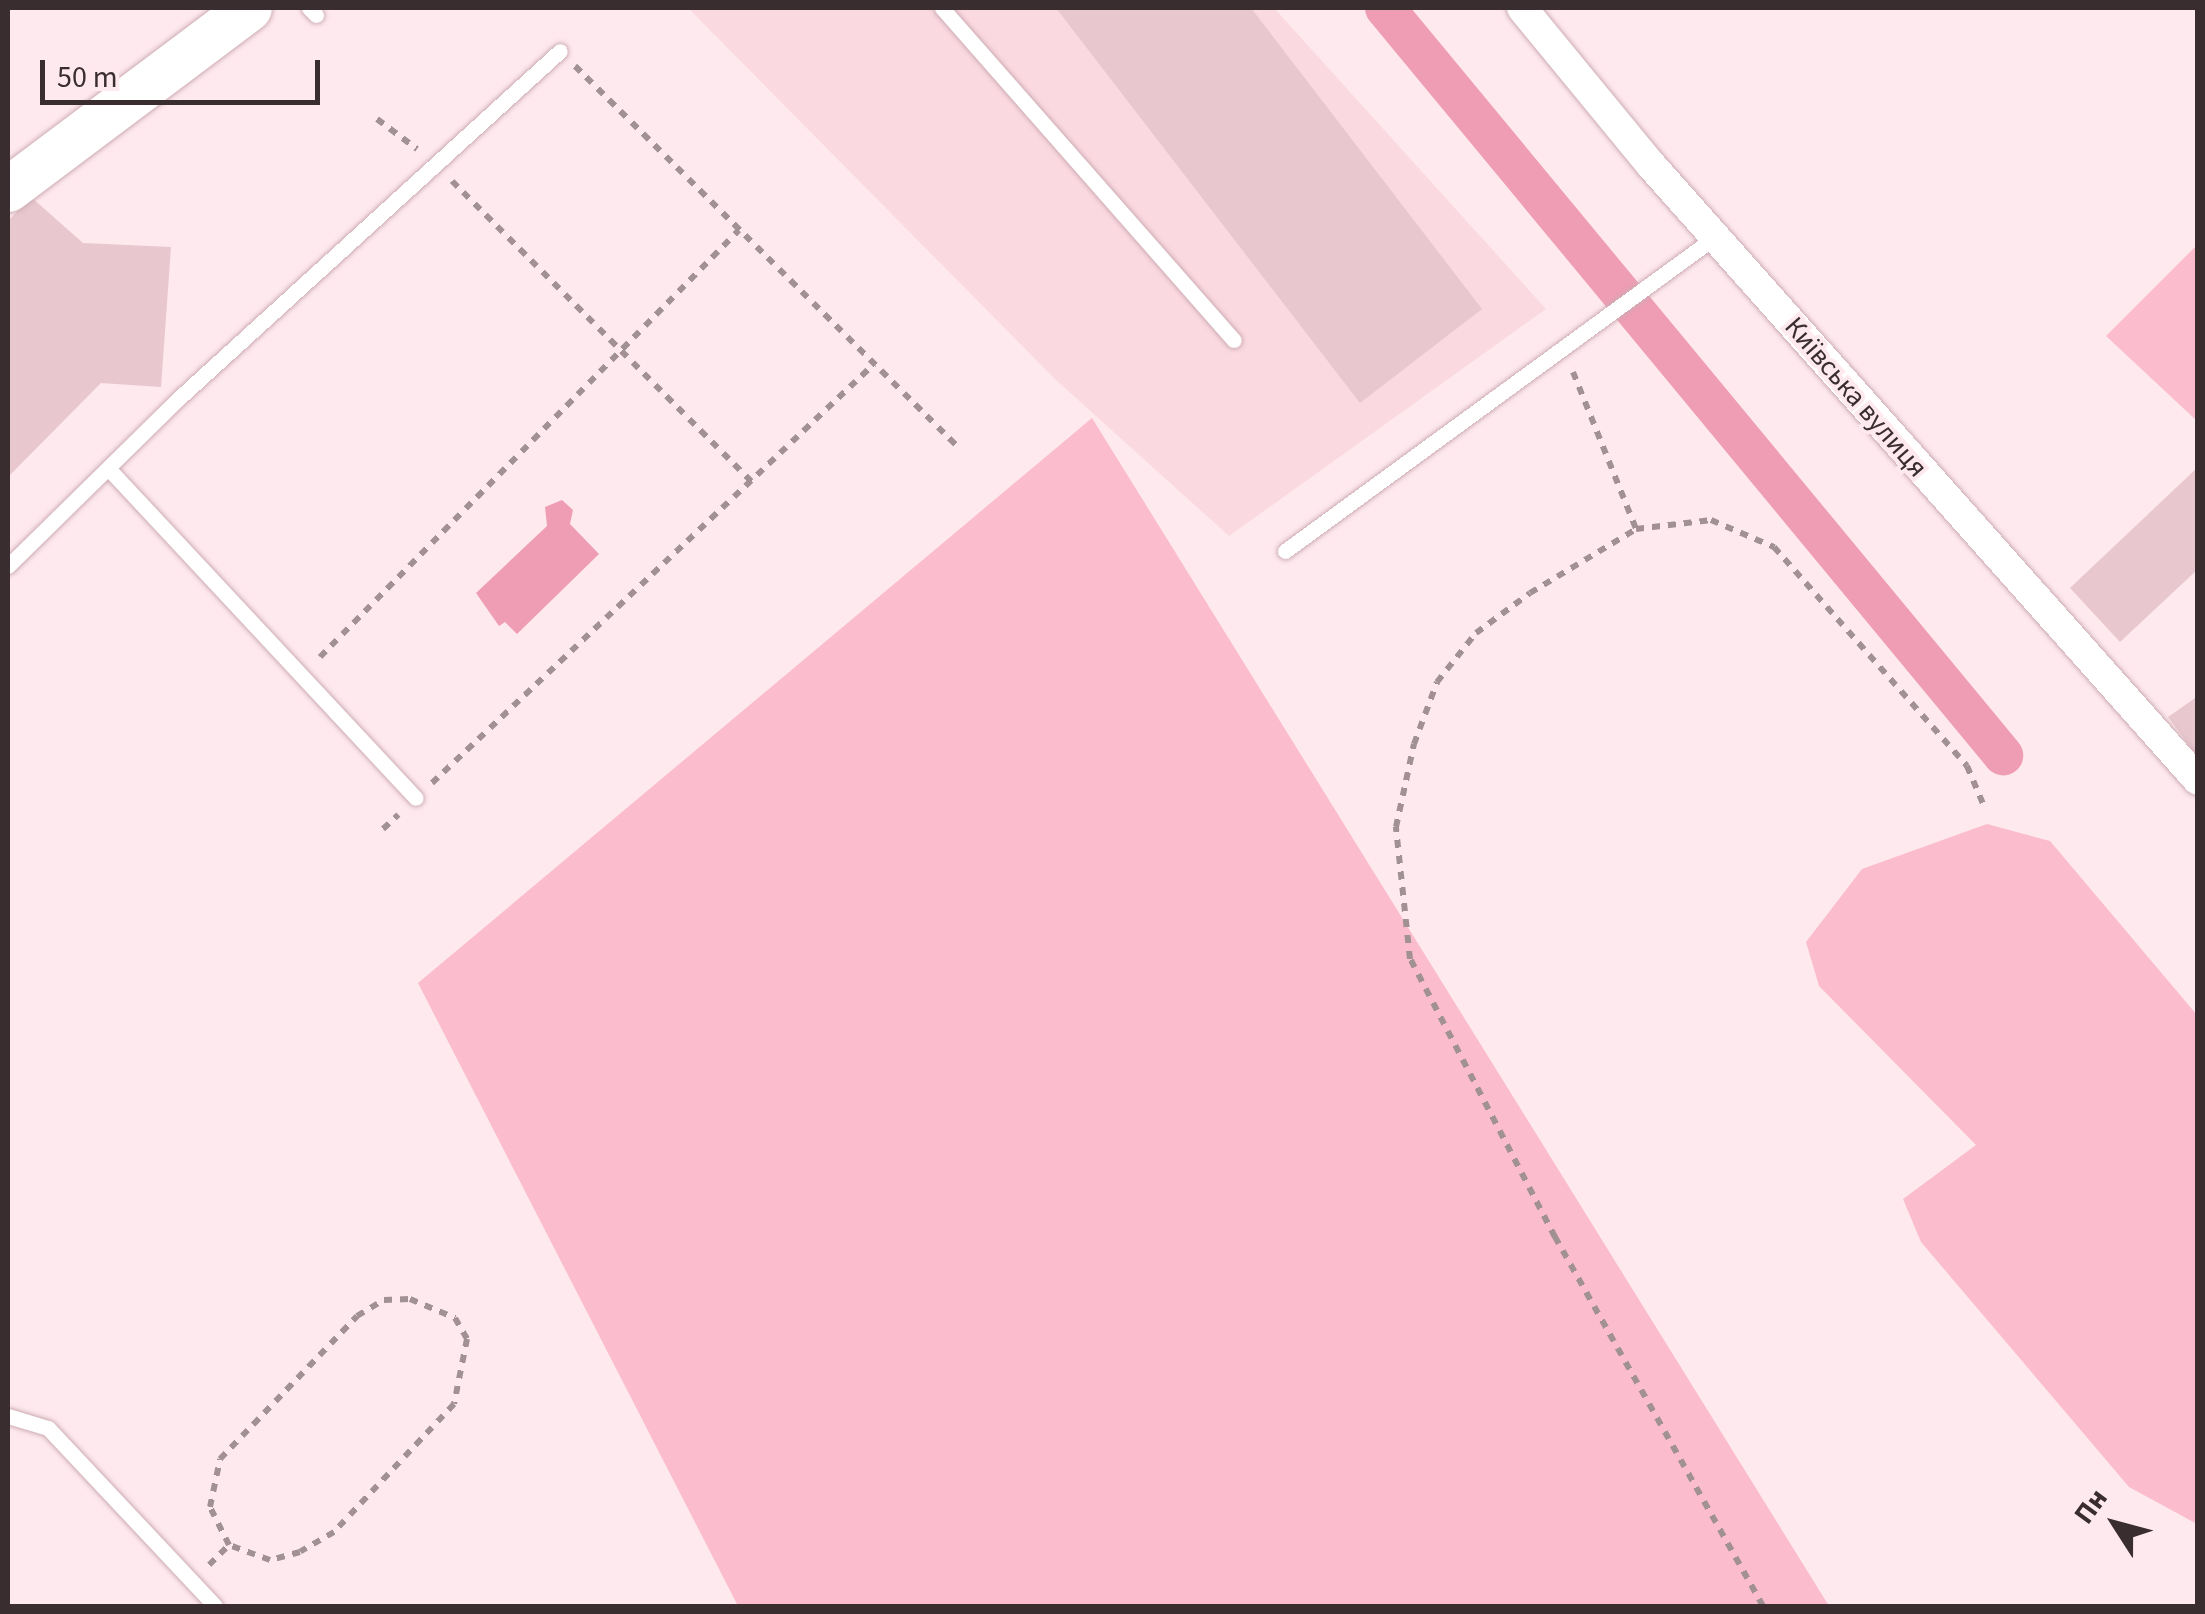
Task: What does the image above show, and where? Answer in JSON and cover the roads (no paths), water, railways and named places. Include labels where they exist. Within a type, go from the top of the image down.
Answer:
[{"type":"street","points":[[8,189],[249,8]]},
{"type":"street","name":"Київська вулиця","points":[[1522,8],[1715,237],[2198,780]]},
{"type":"lane","points":[[942,8],[1234,340]]},
{"type":"lane","points":[[8,566],[108,468],[560,51]]},
{"type":"lane","points":[[1285,550],[1715,237]]},
{"type":"lane","points":[[108,468],[416,798]]},
{"type":"lane","points":[[8,1416],[48,1428],[215,1606]]},
{"type":"waterway","points":[[1385,8],[2003,755]]}]
